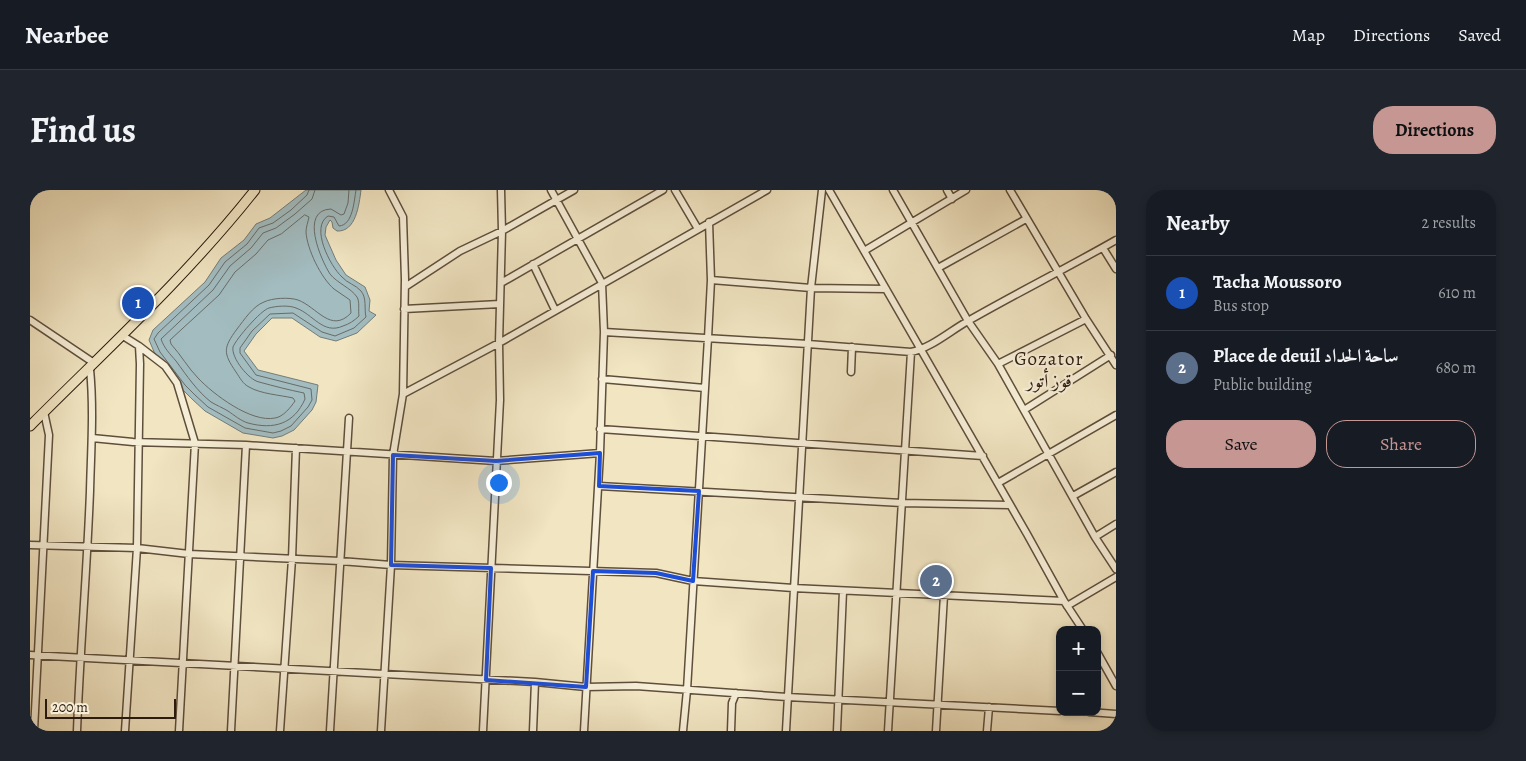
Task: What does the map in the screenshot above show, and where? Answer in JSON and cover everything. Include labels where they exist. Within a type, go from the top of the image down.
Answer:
[{"type":"highway","points":[[30,426],[123,336],[202,254],[255,190]]},
{"type":"highway","points":[[30,418],[91,365]]},
{"type":"street","points":[[381,731],[391,565],[393,455],[403,394],[405,287],[403,217],[389,190]]},
{"type":"street","points":[[483,731],[500,400],[501,190]]},
{"type":"street","points":[[551,190],[602,283],[604,332],[600,453],[584,731]]},
{"type":"street","points":[[405,287],[460,251],[502,231],[574,190]]},
{"type":"street","points":[[501,283],[663,190]]},
{"type":"street","points":[[675,190],[698,229]]},
{"type":"street","points":[[403,394],[499,343],[767,190]]},
{"type":"street","points":[[786,731],[811,288],[822,190]]},
{"type":"street","points":[[829,190],[983,456],[1065,603],[1080,626]]},
{"type":"street","points":[[893,190],[968,321],[998,364],[1095,537],[1116,569]]},
{"type":"street","points":[[948,190],[952,198]]},
{"type":"street","points":[[864,251],[966,190]]},
{"type":"street","points":[[1010,190],[1058,273],[1116,365]]},
{"type":"street","points":[[938,268],[1026,219]]},
{"type":"street","points":[[683,731],[711,280],[709,222]]},
{"type":"street","points":[[604,332],[911,352],[921,349],[968,321],[1116,240]]},
{"type":"street","points":[[1103,248],[1116,269]]},
{"type":"street","points":[[533,264],[555,310]]},
{"type":"street","points":[[711,280],[811,288],[886,288]]},
{"type":"street","points":[[404,309],[500,304]]},
{"type":"street","points":[[998,364],[1086,319]]},
{"type":"street","points":[[30,320],[91,365],[93,406],[88,546],[77,731]]},
{"type":"street","points":[[123,336],[165,366],[177,383],[195,443],[179,731]]},
{"type":"street","points":[[125,731],[128,660],[137,548],[140,442],[139,346]]},
{"type":"street","points":[[851,372],[852,347]]},
{"type":"street","points":[[888,731],[911,352]]},
{"type":"street","points":[[1024,410],[1111,355]]},
{"type":"street","points":[[602,379],[705,388]]},
{"type":"street","points":[[34,731],[49,435],[44,412]]},
{"type":"street","points":[[998,483],[1116,415]]},
{"type":"street","points":[[330,731],[349,418]]},
{"type":"street","points":[[600,429],[983,456]]},
{"type":"street","points":[[92,438],[140,442],[246,445],[496,461],[600,453]]},
{"type":"street","points":[[231,731],[246,445]]},
{"type":"street","points":[[280,731],[292,559],[296,448]]},
{"type":"street","points":[[1073,496],[1116,472]]},
{"type":"street","points":[[598,486],[902,503],[1010,505]]},
{"type":"street","points":[[1095,537],[1116,524]]},
{"type":"street","points":[[30,545],[137,548],[189,554],[391,565],[656,573],[693,581],[1065,603],[1116,577]]},
{"type":"street","points":[[837,731],[843,591]]},
{"type":"street","points":[[936,731],[944,595]]},
{"type":"street","points":[[30,655],[536,682],[586,687],[636,686],[787,697],[1056,711]]},
{"type":"street","points":[[1101,659],[1116,686]]},
{"type":"street","points":[[533,731],[536,682]]},
{"type":"street","points":[[731,731],[732,703],[736,693]]},
{"type":"street","points":[[987,731],[989,707]]},
{"type":"street","points":[[1101,713],[1116,714]]},
{"type":"highlighted area","points":[[600,453],[599,486],[699,491],[693,581],[656,573],[593,571],[586,687],[486,680],[491,568],[391,565],[393,455],[496,461]]},
{"type":"water","points":[[306,190],[361,190],[358,210],[348,227],[337,231],[333,228],[330,220],[326,227],[325,235],[336,260],[346,275],[365,287],[370,300],[369,311],[376,315],[357,333],[336,341],[320,337],[292,318],[272,318],[256,334],[244,351],[258,370],[318,385],[316,402],[312,410],[294,430],[282,436],[273,438],[243,433],[205,411],[192,399],[181,388],[155,354],[149,340],[153,330],[205,282],[221,258],[244,240],[256,224],[270,218]]},
{"type":"place","name":"Tacha Moussoro","points":[[138,303]]},
{"type":"place","name":"Place de deuil ساحة الحداد","points":[[936,581]]},
{"type":"district","name":"Gozator قوز أتور","points":[[1049,369]]}]
